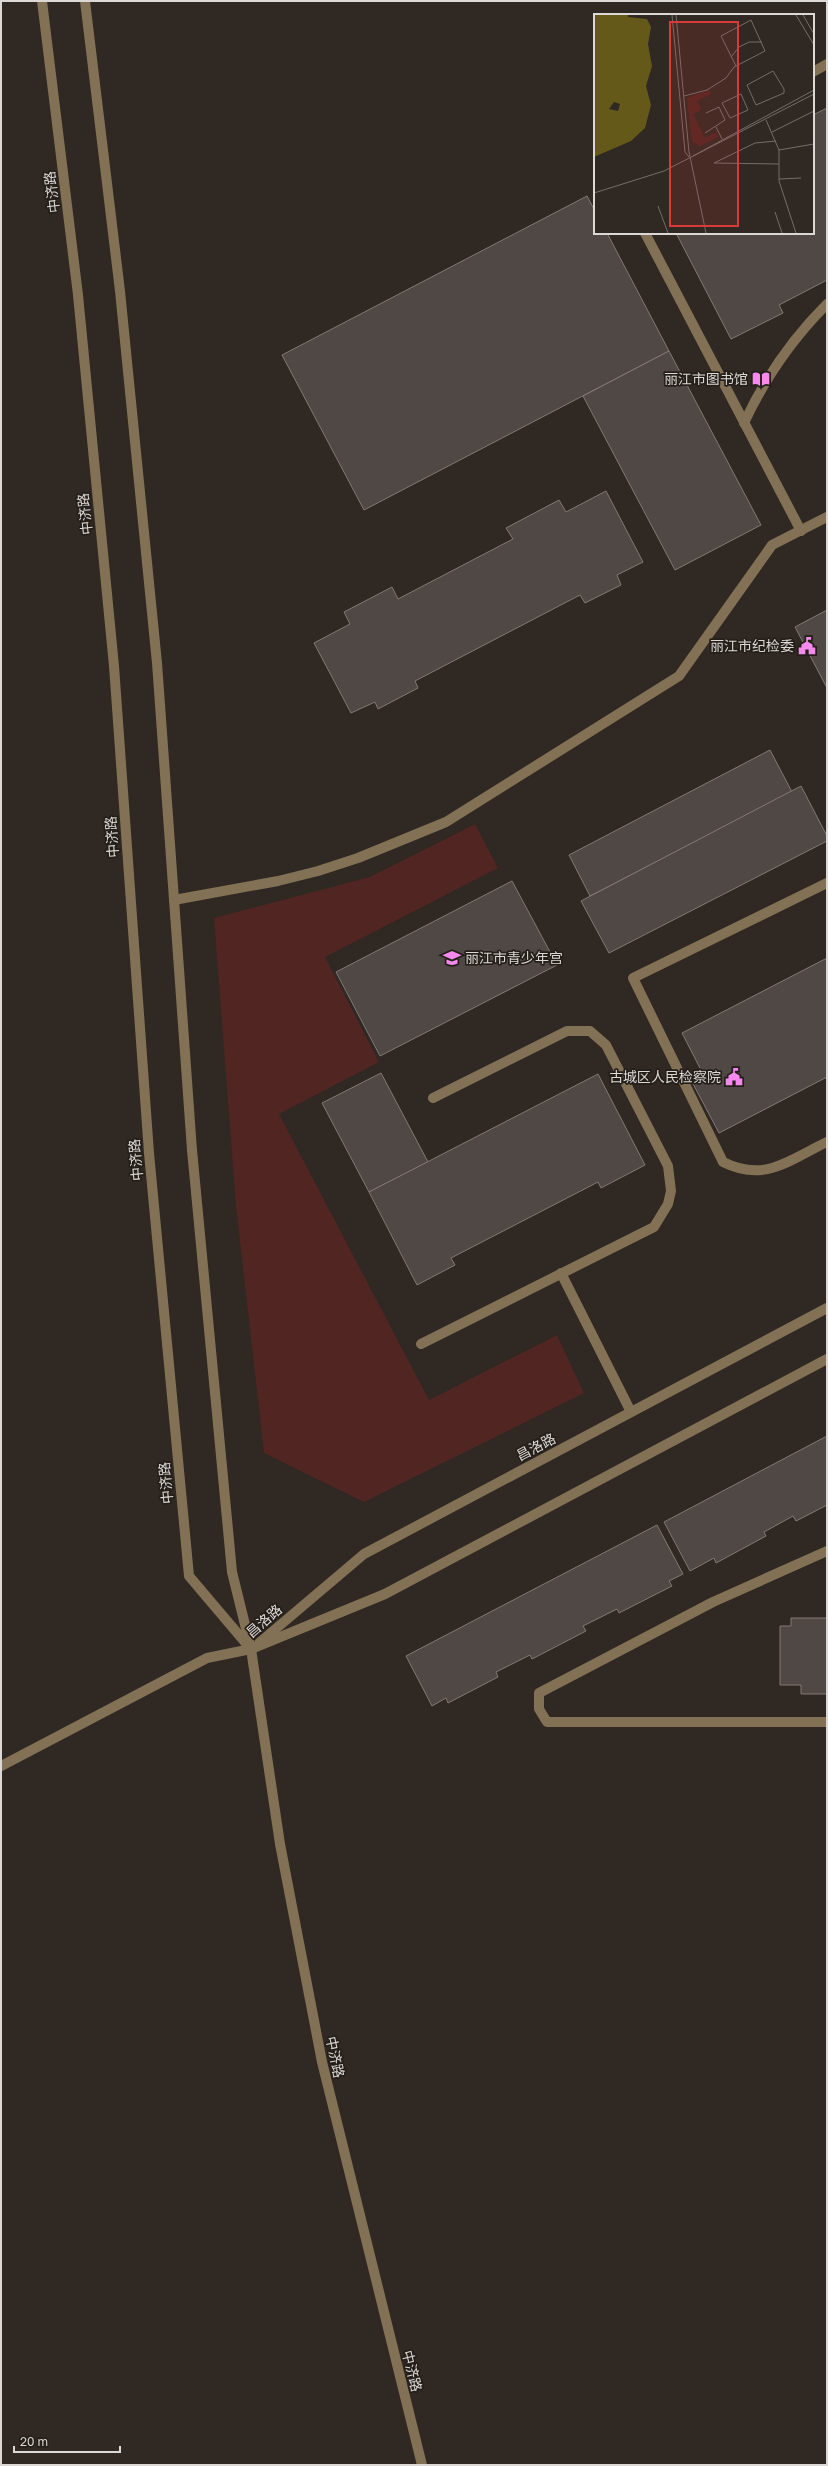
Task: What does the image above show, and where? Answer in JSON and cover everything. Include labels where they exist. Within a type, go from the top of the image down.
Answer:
[{"type":"street","name":"中济路","points":[[42,1],[78,295],[114,666],[149,1154],[189,1576],[251,1649]]},
{"type":"street","name":"中济路","points":[[85,1],[122,307],[157,663],[192,1150],[232,1572],[251,1649],[280,1844],[322,2062],[422,2465]]},
{"type":"street","points":[[814,71],[827,64]]},
{"type":"street","points":[[646,234],[801,530]]},
{"type":"street","points":[[744,423],[756,397],[787,348],[827,304]]},
{"type":"street","points":[[174,900],[278,881],[318,870],[358,858],[446,822],[680,676],[772,545],[827,517]]},
{"type":"street","points":[[827,883],[632,978],[723,1162],[741,1170],[766,1171],[827,1142]]},
{"type":"street","points":[[421,1344],[654,1227],[668,1204],[671,1190],[668,1166],[606,1045],[590,1031],[567,1031],[433,1098]]},
{"type":"street","points":[[561,1274],[632,1412]]},
{"type":"street","name":"昌洛路","points":[[251,1649],[364,1554],[827,1308]]},
{"type":"street","name":"昌洛路","points":[[251,1649],[385,1594],[827,1359]]},
{"type":"street","points":[[827,1551],[713,1602],[539,1693],[539,1709],[547,1722],[827,1722]]},
{"type":"street","points":[[1,1766],[207,1658],[251,1649]]},
{"type":"shaded area","points":[[475,824],[498,868],[325,957],[379,1062],[279,1114],[429,1400],[557,1335],[584,1393],[364,1502],[264,1453],[236,1206],[214,918],[370,877]]},
{"type":"building","points":[[827,108],[827,280],[779,305],[783,313],[731,339],[677,234],[814,234],[814,114]]},
{"type":"building","points":[[587,196],[594,209],[594,234],[608,234],[669,351],[364,510],[282,355]]},
{"type":"building","points":[[669,351],[761,525],[675,570],[583,396]]},
{"type":"building","points":[[606,491],[643,562],[617,575],[621,585],[585,603],[580,595],[415,681],[418,688],[378,709],[375,702],[351,713],[314,643],[350,624],[344,612],[392,587],[398,599],[513,539],[506,528],[559,500],[566,512]]},
{"type":"building","points":[[827,610],[827,688],[795,627]]},
{"type":"building","points":[[770,750],[792,792],[590,896],[569,855]]},
{"type":"building","points":[[801,786],[827,836],[827,841],[609,953],[581,901]]},
{"type":"building","name":"丽江市青少年宫","points":[[512,881],[557,965],[380,1056],[336,972]]},
{"type":"building","points":[[827,958],[827,1077],[719,1133],[690,1078],[702,1072],[682,1033]]},
{"type":"building","points":[[381,1073],[428,1162],[369,1192],[322,1103]]},
{"type":"building","points":[[598,1074],[645,1165],[601,1188],[598,1182],[451,1258],[455,1265],[417,1285],[369,1192]]},
{"type":"building","points":[[827,1436],[827,1505],[796,1521],[793,1516],[764,1532],[766,1536],[716,1563],[714,1558],[690,1571],[664,1522]]},
{"type":"building","points":[[657,1525],[683,1574],[669,1581],[672,1586],[619,1613],[617,1609],[583,1626],[586,1631],[532,1659],[530,1655],[496,1672],[498,1677],[448,1703],[446,1698],[432,1706],[406,1656]]},
{"type":"building","points":[[791,1618],[827,1618],[827,1694],[801,1694],[801,1685],[780,1685],[780,1626],[791,1626]]},
{"type":"place","name":"丽江市图书馆","points":[[761,379]]},
{"type":"place","name":"丽江市纪检委","points":[[807,646]]},
{"type":"place","name":"丽江市青少年宫","points":[[452,958]]},
{"type":"place","name":"古城区人民检察院","points":[[734,1077]]}]
